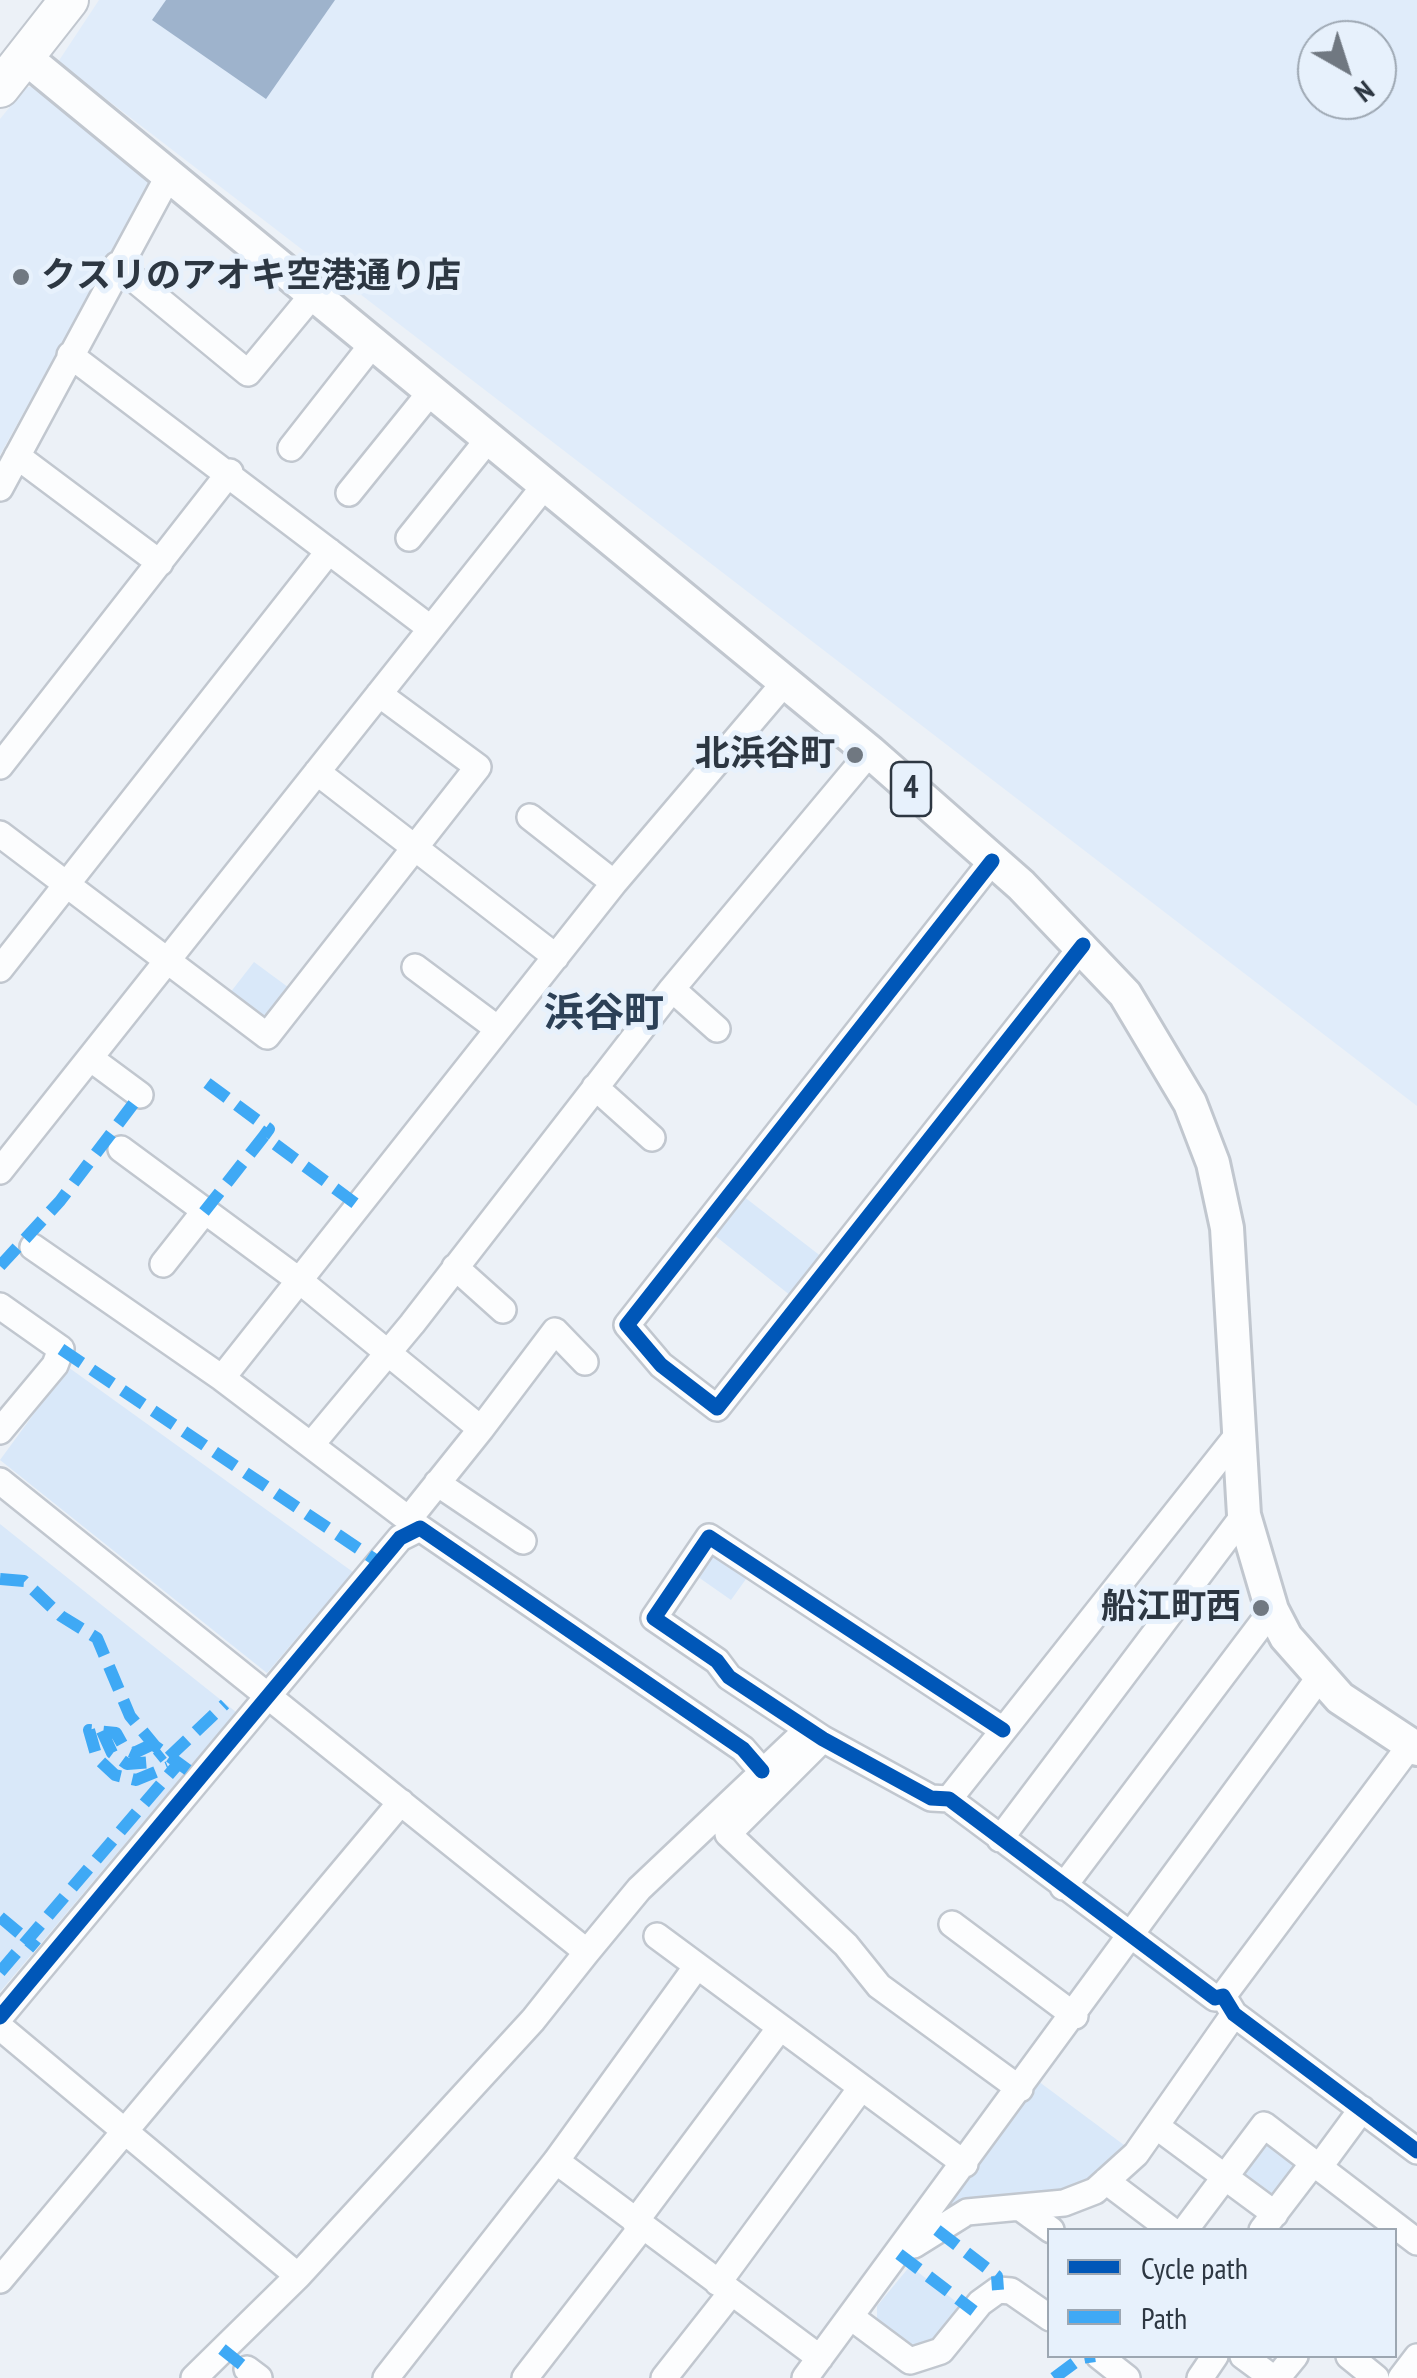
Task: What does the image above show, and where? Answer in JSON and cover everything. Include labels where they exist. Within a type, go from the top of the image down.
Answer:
[{"type":"highway","points":[[9,73],[69,0]]},
{"type":"main road","name":"4","points":[[9,73],[169,175],[375,341],[870,752],[1083,946],[1125,994],[1162,1049],[1190,1102],[1212,1163],[1227,1228],[1244,1515],[1272,1610],[1286,1637],[1319,1678],[1413,1748]]},
{"type":"street","points":[[0,488],[169,175]]},
{"type":"street","points":[[117,265],[248,373],[315,292]]},
{"type":"street","points":[[291,448],[375,341]]},
{"type":"street","points":[[70,355],[230,472],[430,628]]},
{"type":"street","points":[[349,493],[433,389]]},
{"type":"street","points":[[409,538],[490,437]]},
{"type":"street","points":[[18,456],[160,563]]},
{"type":"street","points":[[0,766],[230,472]]},
{"type":"street","points":[[0,1171],[546,484]]},
{"type":"street","points":[[0,969],[329,551]]},
{"type":"street","points":[[222,1378],[614,883],[785,682]]},
{"type":"street","points":[[0,834],[267,1036],[478,767],[379,694]]},
{"type":"street","points":[[311,1445],[456,1267],[672,989],[870,752]]},
{"type":"street","points":[[318,772],[556,957]]},
{"type":"street","points":[[530,816],[614,883]]},
{"type":"street","points":[[992,860],[627,1324],[661,1365],[716,1408],[1083,946]]},
{"type":"street","points":[[415,968],[498,1029]]},
{"type":"street","points":[[672,989],[717,1029]]},
{"type":"street","points":[[90,1058],[140,1094]]},
{"type":"street","points":[[595,1086],[652,1138]]},
{"type":"street","points":[[121,1149],[300,1281],[481,1429]]},
{"type":"street","points":[[163,1264],[204,1212]]},
{"type":"street","points":[[33,1247],[222,1378],[414,1524],[743,1749],[762,1771]]},
{"type":"street","points":[[456,1267],[502,1310]]},
{"type":"street","points":[[0,1306],[61,1349],[54,1365],[0,1431]]},
{"type":"street","points":[[0,2017],[414,1524],[438,1483],[555,1331],[585,1362]]},
{"type":"street","points":[[949,1799],[1240,1432]]},
{"type":"street","points":[[0,1481],[587,1952]]},
{"type":"street","points":[[438,1483],[523,1542]]},
{"type":"street","points":[[1000,1839],[1244,1515]]},
{"type":"street","points":[[1003,1730],[709,1537],[654,1618],[717,1661],[730,1677],[816,1734],[931,1798],[949,1799],[1132,1938],[1229,2005],[1417,2151]]},
{"type":"street","points":[[1063,1887],[1272,1610]]},
{"type":"street","points":[[556,2161],[724,2288],[812,2368],[1075,2016],[1319,1678]]},
{"type":"street","points":[[194,2378],[298,2276],[534,2020],[639,1889],[762,1771],[816,1734]]},
{"type":"street","points":[[816,1734],[728,1834],[846,1945],[879,1986],[1020,2089]]},
{"type":"street","points":[[900,2254],[967,2212],[1064,2203],[1106,2182],[1136,2154],[1229,2005],[1413,1748]]},
{"type":"street","points":[[0,2280],[401,1802]]},
{"type":"street","points":[[952,1924],[1075,2016]]},
{"type":"street","points":[[656,1936],[964,2164]]},
{"type":"street","points":[[386,2378],[556,2161],[698,1966]]},
{"type":"street","points":[[0,2028],[298,2276]]},
{"type":"street","points":[[525,2378],[779,2029]]},
{"type":"street","points":[[664,2378],[861,2088]]},
{"type":"street","points":[[1156,2126],[1225,2177],[1269,2222],[1362,2109]]},
{"type":"street","points":[[1187,2228],[1264,2126],[1417,2242]]},
{"type":"street","points":[[1106,2182],[1167,2228]]},
{"type":"street","points":[[1022,2209],[1048,2228]]},
{"type":"street","points":[[852,2317],[910,2361],[941,2351],[980,2302],[998,2290],[1011,2291],[1047,2316]]},
{"type":"street","points":[[1401,2378],[1417,2357]]},
{"type":"street","points":[[1102,2358],[1127,2378]]},
{"type":"street","points":[[1246,2358],[1275,2378],[1292,2358]]},
{"type":"street","points":[[1351,2358],[1376,2378]]},
{"type":"shaded area","points":[[99,0],[1417,0],[1417,1106],[58,62]]},
{"type":"shaded area","points":[[166,0],[335,0],[266,99],[152,20]]},
{"type":"shaded area","points":[[26,87],[40,87],[152,182],[0,455],[0,119]]},
{"type":"shaded area","points":[[254,962],[296,993],[268,1030],[226,998]]},
{"type":"shaded area","points":[[734,1189],[831,1264],[800,1303],[704,1227]]},
{"type":"shaded area","points":[[68,1367],[353,1572],[267,1673],[0,1460]]},
{"type":"shaded area","points":[[0,1524],[236,1712],[0,1992]]},
{"type":"shaded area","points":[[710,1544],[751,1572],[731,1600],[691,1572]]},
{"type":"shaded area","points":[[1038,2081],[1128,2148],[1104,2173],[1066,2194],[936,2222]]},
{"type":"shaded area","points":[[1264,2125],[1314,2162],[1275,2214],[1225,2177]]},
{"type":"shaded area","points":[[910,2266],[963,2307],[933,2346],[914,2351],[877,2323],[877,2306]]},
{"type":"marked path","points":[[207,1083],[269,1129],[264,1136]]},
{"type":"marked path","points":[[0,1266],[60,1201],[140,1095]]},
{"type":"marked path","points":[[204,1212],[264,1136],[360,1207]]},
{"type":"marked path","points":[[61,1349],[380,1563]]},
{"type":"marked path","points":[[0,1579],[24,1581],[61,1616],[97,1638],[130,1716],[155,1746],[188,1770]]},
{"type":"marked path","points":[[169,1757],[225,1704]]},
{"type":"marked path","points":[[153,1744],[134,1753],[125,1749],[116,1733],[89,1730],[97,1758],[115,1775],[136,1780],[168,1767]]},
{"type":"marked path","points":[[102,1731],[112,1753],[127,1764],[152,1762],[163,1753]]},
{"type":"marked path","points":[[0,1972],[178,1764]]},
{"type":"marked path","points":[[0,1917],[37,1948]]},
{"type":"marked path","points":[[937,2230],[997,2276],[998,2290]]},
{"type":"marked path","points":[[899,2254],[974,2311]]},
{"type":"marked path","points":[[222,2349],[247,2369]]},
{"type":"marked path","points":[[1054,2378],[1081,2358]]},
{"type":"cycle path","points":[[992,861],[627,1325],[661,1365],[717,1408],[1083,945]]},
{"type":"cycle path","points":[[0,2017],[400,1538],[420,1528],[743,1749],[762,1771]]},
{"type":"cycle path","points":[[1003,1730],[709,1537],[654,1618],[717,1661],[729,1677],[823,1739],[931,1798],[949,1799],[1215,1998],[1223,1996],[1234,2014],[1417,2151]]},
{"type":"place","name":"クスリのアオキ空港通り店","points":[[21,277]]},
{"type":"place","name":"北浜谷町","points":[[855,755]]},
{"type":"place","name":"船江町西","points":[[1261,1608]]},
{"type":"district","name":"浜谷町","points":[[604,1015]]}]
